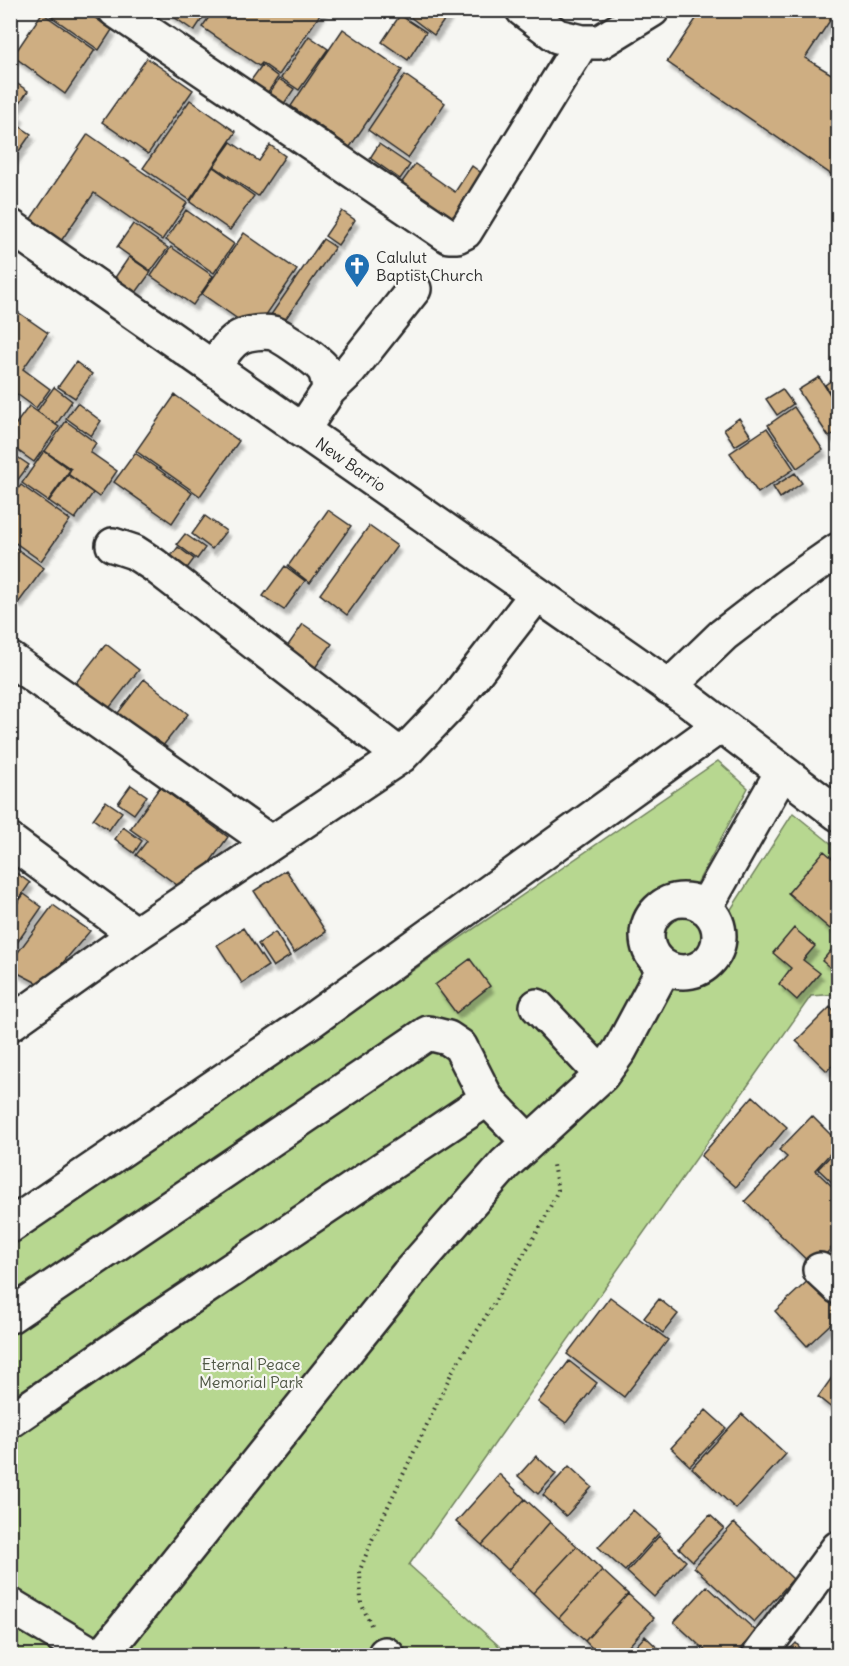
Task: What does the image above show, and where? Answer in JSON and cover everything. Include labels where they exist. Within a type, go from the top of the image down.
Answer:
[{"type":"street","points":[[115,10],[450,236],[457,236],[465,232],[582,42]]},
{"type":"street","points":[[523,10],[557,36],[582,42],[600,42],[652,10]]},
{"type":"street","name":"New Barrio","points":[[10,226],[680,694],[838,813]]},
{"type":"street","points":[[302,431],[329,390],[350,370],[414,289]]},
{"type":"street","points":[[213,368],[231,344],[242,336],[263,332],[274,333],[316,360],[328,378],[329,390]]},
{"type":"street","points":[[113,545],[134,552],[154,565],[401,756]]},
{"type":"street","points":[[680,694],[723,635],[838,550]]},
{"type":"street","points":[[10,1024],[136,934],[401,756],[453,702],[536,595]]},
{"type":"street","points":[[10,659],[271,843]]},
{"type":"street","points":[[10,1226],[312,1020],[721,725]]},
{"type":"street","points":[[705,908],[782,772]]},
{"type":"street","points":[[10,841],[136,934]]},
{"type":"street","points":[[681,900],[693,901],[714,917],[718,930],[718,944],[713,957],[703,967],[691,972],[677,973],[664,968],[654,959],[648,947],[647,934],[650,922],[657,911],[668,903],[681,900]]},
{"type":"street","points":[[102,1656],[408,1274],[505,1164],[602,1075],[620,1050],[664,968]]},
{"type":"street","points":[[537,1006],[602,1075]]},
{"type":"street","points":[[10,1316],[429,1033],[448,1038],[460,1046],[487,1100],[529,1142]]},
{"type":"street","points":[[10,1421],[168,1312],[487,1100]]},
{"type":"street","points":[[759,1656],[838,1548]]},
{"type":"street","points":[[10,1605],[95,1656]]},
{"type":"path","points":[[386,1655],[361,1603],[360,1570],[452,1372],[542,1224],[558,1190],[553,1164],[529,1142]]},
{"type":"green space","name":"Eternal Peace Memorial Park","points":[[718,761],[748,788],[692,893],[728,914],[793,813],[838,849],[838,994],[811,996],[409,1565],[509,1655],[11,1655],[10,1247]]},
{"type":"building","points":[[42,10],[84,10],[112,30],[99,50]]},
{"type":"building","points":[[164,10],[208,10],[194,31]]},
{"type":"building","points":[[214,10],[323,10],[279,75],[262,63],[259,66],[202,27]]},
{"type":"building","points":[[401,10],[451,10],[434,35]]},
{"type":"building","points":[[702,10],[837,10],[805,58],[838,78],[838,179],[667,62]]},
{"type":"building","points":[[42,13],[95,50],[65,94],[13,56]]},
{"type":"building","points":[[400,15],[426,32],[408,60],[382,42]]},
{"type":"building","points":[[343,29],[402,70],[350,147],[291,106]]},
{"type":"building","points":[[309,36],[328,49],[299,90],[281,78]]},
{"type":"building","points":[[147,58],[193,90],[148,154],[102,122]]},
{"type":"building","points":[[262,65],[278,77],[266,95],[249,83]]},
{"type":"building","points":[[405,75],[445,103],[408,158],[368,130]]},
{"type":"building","points":[[10,79],[28,91],[14,111],[20,116],[16,124],[31,134],[10,164]]},
{"type":"building","points":[[279,79],[294,89],[281,108],[266,98]]},
{"type":"building","points":[[190,100],[236,132],[190,200],[143,168]]},
{"type":"building","points":[[88,134],[187,203],[162,240],[94,193],[61,241],[30,220]]},
{"type":"building","points":[[231,142],[259,161],[270,145],[285,156],[258,196],[214,166]]},
{"type":"building","points":[[379,144],[410,165],[400,179],[370,158]]},
{"type":"building","points":[[415,164],[455,192],[472,166],[487,177],[456,223],[400,185]]},
{"type":"building","points":[[213,167],[254,196],[230,230],[190,202]]},
{"type":"building","points":[[186,210],[234,244],[214,273],[166,240]]},
{"type":"building","points":[[342,211],[355,220],[338,245],[325,236]]},
{"type":"building","points":[[133,224],[168,248],[151,271],[117,247]]},
{"type":"building","points":[[244,233],[297,270],[255,331],[202,294]]},
{"type":"building","points":[[323,239],[335,247],[278,330],[266,322]]},
{"type":"building","points":[[171,247],[213,276],[193,305],[151,276]]},
{"type":"building","points":[[129,257],[151,272],[135,294],[114,279]]},
{"type":"building","points":[[12,308],[48,333],[23,369],[50,389],[36,408],[10,389]]},
{"type":"building","points":[[76,362],[92,374],[75,398],[58,387]]},
{"type":"building","points":[[838,376],[838,405],[825,385]]},
{"type":"building","points":[[819,377],[838,407],[838,431],[829,437],[798,390]]},
{"type":"building","points":[[54,387],[72,401],[56,425],[37,411]]},
{"type":"building","points":[[782,389],[793,404],[777,415],[766,399]]},
{"type":"building","points":[[175,395],[239,441],[200,496],[136,451]]},
{"type":"building","points":[[77,403],[101,421],[91,436],[66,418]]},
{"type":"building","points":[[29,406],[59,427],[34,462],[10,445],[10,432]]},
{"type":"building","points":[[794,407],[823,450],[797,468],[768,425]]},
{"type":"building","points":[[739,418],[751,436],[735,446],[724,429]]},
{"type":"building","points":[[66,421],[96,443],[90,452],[117,471],[99,497],[68,474],[71,469],[45,451]]},
{"type":"building","points":[[767,428],[794,469],[758,493],[730,453]]},
{"type":"building","points":[[44,451],[70,470],[48,501],[22,483]]},
{"type":"building","points":[[10,452],[29,465],[10,490]]},
{"type":"building","points":[[135,453],[192,493],[172,523],[114,482]]},
{"type":"building","points":[[795,473],[802,483],[780,498],[773,487]]},
{"type":"building","points":[[68,475],[93,493],[75,519],[49,501]]},
{"type":"building","points":[[21,485],[70,520],[41,561],[10,539],[10,499]]},
{"type":"building","points":[[328,510],[351,526],[310,583],[288,566]]},
{"type":"building","points":[[205,516],[226,531],[212,549],[192,534]]},
{"type":"building","points":[[369,526],[397,546],[347,615],[320,594]]},
{"type":"building","points":[[185,534],[205,548],[197,559],[177,544]]},
{"type":"building","points":[[10,544],[44,568],[19,602],[10,596]]},
{"type":"building","points":[[178,547],[194,559],[182,575],[166,563]]},
{"type":"building","points":[[285,566],[305,581],[284,610],[263,596]]},
{"type":"building","points":[[303,624],[332,644],[312,672],[284,651]]},
{"type":"building","points":[[106,644],[139,670],[107,711],[74,685]]},
{"type":"building","points":[[144,679],[188,714],[162,747],[118,713]]},
{"type":"building","points":[[131,785],[147,796],[134,814],[118,803]]},
{"type":"building","points":[[160,787],[228,837],[188,893],[136,855],[147,841],[130,829]]},
{"type":"building","points":[[106,801],[122,812],[109,830],[93,819]]},
{"type":"building","points":[[123,827],[142,841],[134,853],[115,839]]},
{"type":"building","points":[[824,851],[838,863],[838,919],[830,929],[788,893]]},
{"type":"building","points":[[286,870],[326,932],[294,953],[254,891]]},
{"type":"building","points":[[15,872],[30,883],[10,911],[10,878]]},
{"type":"building","points":[[24,894],[42,907],[12,950],[10,913]]},
{"type":"building","points":[[53,905],[90,931],[43,986],[10,969],[10,963]]},
{"type":"building","points":[[243,928],[268,966],[242,983],[217,945]]},
{"type":"building","points":[[794,928],[815,946],[803,960],[820,973],[797,1000],[779,984],[791,968],[773,953]]},
{"type":"building","points":[[275,932],[290,956],[273,967],[258,944]]},
{"type":"building","points":[[838,942],[838,974],[822,961]]},
{"type":"building","points":[[470,959],[490,986],[456,1013],[435,985]]},
{"type":"building","points":[[830,1007],[838,1016],[838,1059],[827,1071],[796,1041]]},
{"type":"building","points":[[753,1096],[787,1127],[736,1187],[701,1156]]},
{"type":"building","points":[[812,1116],[838,1142],[838,1145],[815,1170],[838,1192],[838,1241],[814,1267],[745,1201],[787,1157],[779,1150]]},
{"type":"building","points":[[838,1148],[838,1183],[836,1186],[818,1169]]},
{"type":"building","points":[[838,1246],[838,1280],[822,1264]]},
{"type":"building","points":[[812,1277],[838,1306],[838,1317],[807,1346],[775,1311]]},
{"type":"building","points":[[610,1297],[668,1340],[624,1397],[567,1354]]},
{"type":"building","points":[[659,1299],[678,1314],[663,1333],[644,1318]]},
{"type":"building","points":[[569,1361],[597,1383],[566,1423],[538,1402]]},
{"type":"building","points":[[838,1369],[838,1413],[818,1397]]},
{"type":"building","points":[[706,1410],[726,1428],[690,1466],[671,1448]]},
{"type":"building","points":[[742,1414],[786,1454],[736,1509],[692,1468]]},
{"type":"building","points":[[536,1456],[556,1474],[538,1494],[518,1476]]},
{"type":"building","points":[[569,1466],[592,1487],[566,1516],[543,1495]]},
{"type":"building","points":[[499,1474],[525,1499],[482,1545],[456,1522]]},
{"type":"building","points":[[525,1499],[550,1522],[508,1570],[482,1545]]},
{"type":"building","points":[[633,1510],[659,1533],[625,1571],[598,1547]]},
{"type":"building","points":[[710,1515],[724,1528],[693,1561],[679,1548]]},
{"type":"building","points":[[550,1522],[577,1546],[533,1593],[508,1570]]},
{"type":"building","points":[[734,1523],[793,1579],[754,1622],[694,1567]]},
{"type":"building","points":[[659,1536],[686,1561],[654,1597],[627,1572]]},
{"type":"building","points":[[577,1546],[602,1570],[559,1618],[533,1593]]},
{"type":"building","points":[[602,1570],[628,1594],[585,1641],[559,1618]]},
{"type":"building","points":[[707,1586],[756,1631],[734,1656],[711,1656],[674,1622]]},
{"type":"building","points":[[628,1594],[654,1618],[620,1656],[600,1656],[585,1641]]},
{"type":"building","points":[[645,1636],[666,1656],[627,1656]]},
{"type":"building","points":[[796,1643],[807,1656],[783,1656]]},
{"type":"place","name":"Calulut Baptist Church","points":[[357,289]]}]
